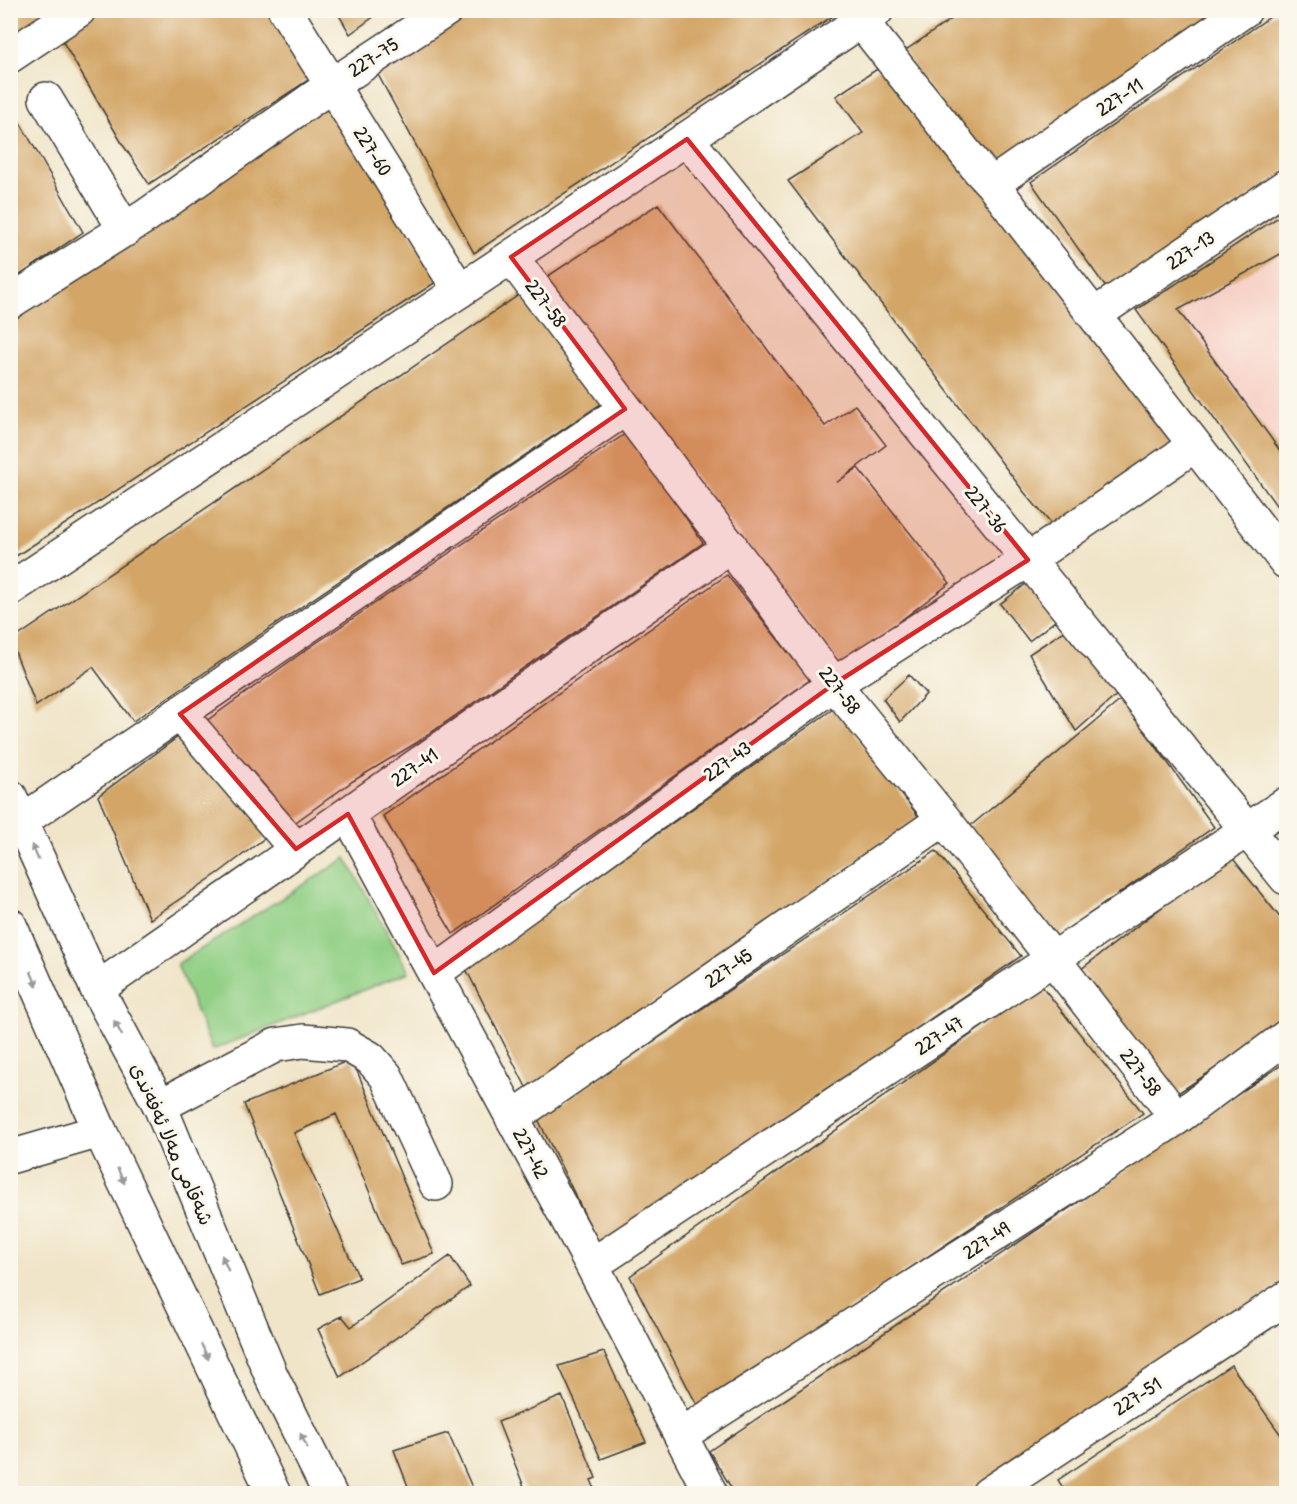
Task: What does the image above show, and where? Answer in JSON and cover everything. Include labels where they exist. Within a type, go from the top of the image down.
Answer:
[{"type":"street","points":[[10,56],[79,10]]},
{"type":"street","name":"227-60","points":[[285,10],[460,291]]},
{"type":"street","name":"227-75","points":[[10,303],[125,230],[332,85],[446,10]]},
{"type":"street","name":"227-11","points":[[992,183],[1245,10]]},
{"type":"street","points":[[10,589],[511,257],[869,16],[979,170],[992,183],[1287,562]]},
{"type":"street","points":[[46,99],[125,230]]},
{"type":"street","name":"227-36","points":[[687,139],[1287,878]]},
{"type":"street","name":"227-13","points":[[1094,315],[1287,186]]},
{"type":"street","name":"227-58","points":[[511,257],[834,684],[944,819],[1177,1118]]},
{"type":"street","points":[[16,808],[180,714],[625,409]]},
{"type":"street","name":"227-43","points":[[434,973],[834,684],[1028,560],[1195,445]]},
{"type":"street","name":"227-41","points":[[97,989],[731,546]]},
{"type":"street","points":[[180,714],[296,849]]},
{"type":"street","name":"227-47","points":[[592,1265],[1287,804]]},
{"type":"street","name":"شەقامی مەلا ئەفەندی","points":[[16,808],[97,989],[160,1106],[271,1375],[330,1494]]},
{"type":"street","name":"227-42","points":[[348,814],[592,1265],[711,1494]]},
{"type":"street","name":"227-45","points":[[512,1118],[944,819]]},
{"type":"street","points":[[10,925],[100,1131],[274,1494]]},
{"type":"street","name":"227-49","points":[[681,1435],[1177,1118],[1287,1037]]},
{"type":"street","points":[[160,1106],[276,1045],[303,1041],[347,1046],[370,1058],[386,1076],[436,1184]]},
{"type":"street","points":[[10,1157],[100,1131]]},
{"type":"street","name":"227-51","points":[[988,1494],[1286,1300]]},
{"type":"street","points":[[223,1389],[271,1375]]},
{"type":"highlighted area","points":[[687,139],[1028,560],[834,684],[434,973],[348,814],[296,849],[180,714],[625,409],[511,257]]},
{"type":"shaded area","points":[[1278,240],[1286,250],[1286,506],[1155,323]]},
{"type":"green space","points":[[346,858],[409,972],[212,1050],[177,964]]},
{"type":"building","points":[[10,10],[57,10],[10,40]]},
{"type":"building","points":[[102,10],[275,10],[316,75],[149,184],[123,145],[60,37]]},
{"type":"building","points":[[336,10],[383,10],[350,34]]},
{"type":"building","points":[[463,10],[842,10],[474,253],[375,69]]},
{"type":"building","points":[[965,10],[1228,10],[993,177],[903,52]]},
{"type":"building","points":[[1280,10],[1286,10],[1286,172],[1109,292],[1031,182]]},
{"type":"building","points":[[888,62],[1180,442],[1058,532],[1024,492],[788,181],[863,133],[836,96]]},
{"type":"building","points":[[331,102],[439,280],[10,560],[10,317]]},
{"type":"building","points":[[10,105],[83,232],[10,282]]},
{"type":"building","points":[[658,204],[825,426],[855,405],[886,445],[836,483],[858,468],[950,583],[841,666],[542,280]]},
{"type":"building","points":[[1286,212],[1286,251],[1178,310],[1286,459],[1286,519],[1136,310]]},
{"type":"building","points":[[526,290],[605,401],[133,721],[93,667],[36,706],[11,641]]},
{"type":"building","points":[[628,432],[703,543],[416,743],[353,781],[293,824],[246,764],[202,724],[303,652]]},
{"type":"building","points":[[727,575],[810,680],[453,934],[383,816]]},
{"type":"building","points":[[1031,580],[1060,617],[1029,641],[1000,604]]},
{"type":"building","points":[[1070,627],[1120,692],[1076,731],[1029,654]]},
{"type":"building","points":[[909,675],[926,694],[900,722],[883,699]]},
{"type":"building","points":[[1122,699],[1214,827],[1055,938],[968,828]]},
{"type":"building","points":[[836,707],[919,817],[528,1091],[466,969]]},
{"type":"building","points":[[182,734],[270,834],[220,872],[150,919],[98,796]]},
{"type":"building","points":[[936,851],[1021,956],[601,1248],[538,1119]]},
{"type":"building","points":[[1230,855],[1286,925],[1286,1018],[1251,1045],[1178,1093],[1080,970]]},
{"type":"building","points":[[1041,985],[1143,1113],[699,1409],[630,1276]]},
{"type":"building","points":[[352,1059],[434,1254],[401,1265],[336,1114],[294,1133],[359,1278],[320,1294],[244,1104]]},
{"type":"building","points":[[1286,1062],[1286,1281],[967,1494],[735,1494],[709,1451]]},
{"type":"building","points":[[450,1256],[470,1286],[340,1377],[318,1329],[342,1316],[351,1327]]},
{"type":"building","points":[[604,1352],[646,1442],[601,1459],[559,1366]]},
{"type":"building","points":[[1231,1365],[1286,1442],[1286,1494],[1067,1494],[1058,1480]]},
{"type":"building","points":[[562,1396],[596,1478],[591,1480],[597,1494],[527,1494],[498,1422]]},
{"type":"building","points":[[448,1433],[475,1494],[411,1494],[394,1450]]}]
